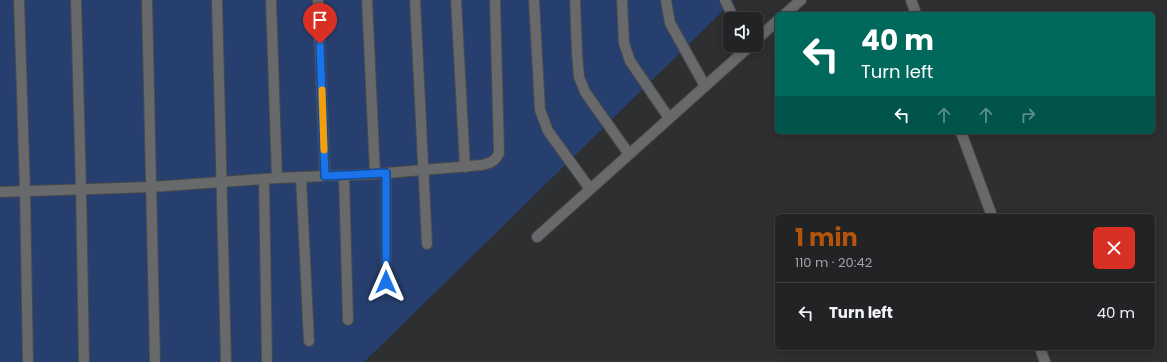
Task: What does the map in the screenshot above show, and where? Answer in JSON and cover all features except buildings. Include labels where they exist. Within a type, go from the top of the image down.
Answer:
[{"type":"street","points":[[20,0],[28,362]]},
{"type":"street","points":[[76,0],[84,362]]},
{"type":"street","points":[[147,0],[155,362]]},
{"type":"street","points":[[217,0],[226,362]]},
{"type":"street","points":[[270,0],[277,178]]},
{"type":"street","points":[[318,0],[325,176]]},
{"type":"street","points":[[367,0],[381,174],[386,282]]},
{"type":"street","points":[[415,0],[427,244]]},
{"type":"street","points":[[456,0],[465,167]]},
{"type":"street","points":[[0,192],[81,188],[151,187],[277,178],[381,174],[465,167],[482,165],[491,162],[496,159],[499,153],[495,0]]},
{"type":"street","points":[[534,0],[540,110],[548,131],[590,189]]},
{"type":"street","points":[[575,0],[579,77],[585,92],[629,154]]},
{"type":"street","points":[[622,0],[624,43],[630,61],[669,118]]},
{"type":"street","points":[[666,0],[670,23],[704,86]]},
{"type":"street","points":[[725,0],[731,12]]},
{"type":"street","points":[[787,12],[800,0]]},
{"type":"street","points":[[911,0],[915,12]]},
{"type":"street","points":[[763,34],[775,23]]},
{"type":"street","points":[[537,237],[741,52]]},
{"type":"street","points":[[962,134],[991,214]]},
{"type":"street","points":[[344,176],[348,320]]},
{"type":"street","points":[[301,177],[309,341]]},
{"type":"street","points":[[264,179],[267,362]]},
{"type":"street","points":[[1041,350],[1045,362]]},
{"type":"shaded area","points":[[0,0],[734,0],[364,362],[0,362]]},
{"type":"slow traffic","points":[[322,90],[324,150]]},
{"type":"route","points":[[320,44],[325,176],[386,173],[386,282]]}]
